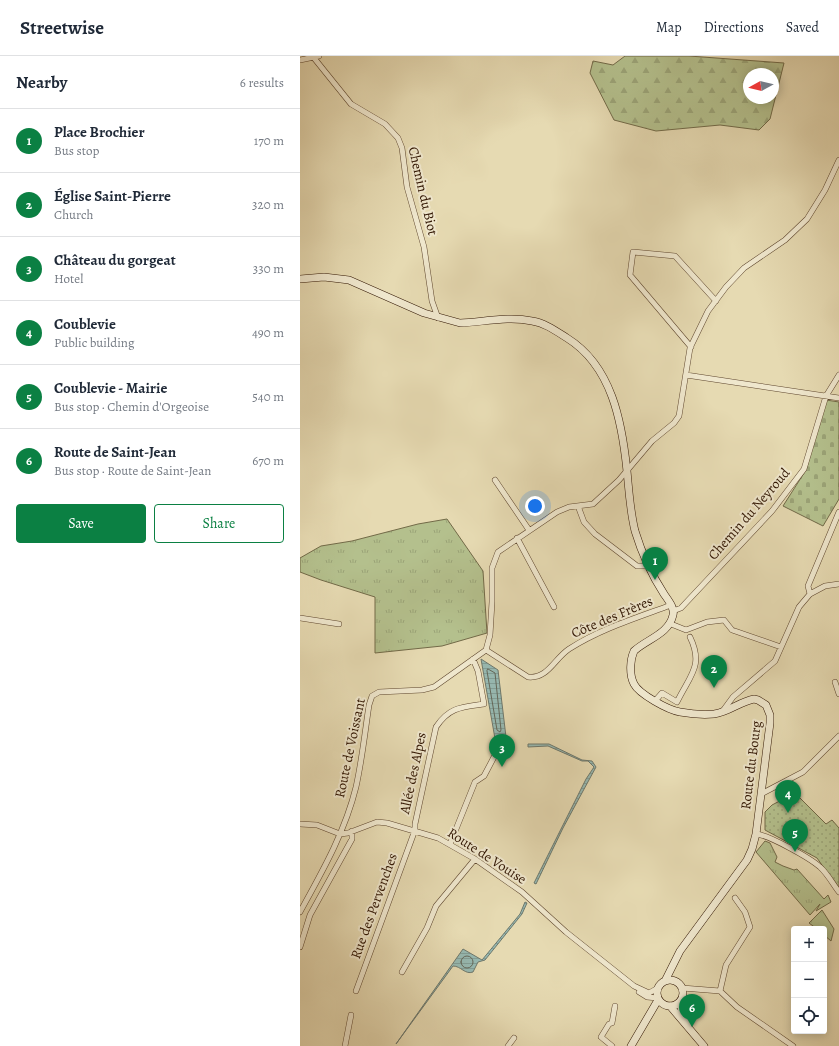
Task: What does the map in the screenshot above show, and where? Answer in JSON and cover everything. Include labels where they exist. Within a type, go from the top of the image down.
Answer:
[{"type":"main road","points":[[300,279],[324,277],[349,280],[438,318],[460,323],[497,320],[533,321],[555,330],[577,344],[600,370],[622,426],[634,528],[648,566],[673,610],[671,624]]},
{"type":"main road","name":"Route du Bourg","points":[[665,981],[680,951],[747,860],[756,834],[770,723],[768,709],[762,702],[754,699],[722,712],[701,714],[680,712],[664,707],[641,692],[633,684],[631,662],[634,651],[671,624]]},
{"type":"main road","name":"Route du Bourg","points":[[677,982],[675,971],[676,963],[698,928]]},
{"type":"main road","points":[[631,1046],[658,999],[658,988],[665,981],[677,982],[682,988],[683,996],[679,1003],[655,1010],[642,1028]]},
{"type":"main road","points":[[658,999],[668,1006],[705,1046]]},
{"type":"main road","points":[[679,1003],[684,1015],[705,1046]]},
{"type":"street","points":[[300,60],[316,57]]},
{"type":"street","name":"Chemin du Biot","points":[[316,57],[351,104],[385,124],[398,138],[402,148],[407,187],[424,247],[432,301],[438,318]]},
{"type":"street","points":[[486,650],[490,635],[492,568],[498,552],[516,538],[569,506],[594,504],[627,470],[652,440],[674,423],[679,416],[691,347],[708,311],[744,268],[785,240],[807,219],[825,190],[839,160]]},
{"type":"street","points":[[691,347],[630,275],[633,252],[676,256],[716,301]]},
{"type":"street","points":[[686,374],[839,398]]},
{"type":"street","name":"Chemin du Neyroud","points":[[673,610],[681,608],[748,538],[772,511],[804,469],[826,396],[839,375]]},
{"type":"street","points":[[495,480],[529,530]]},
{"type":"street","points":[[578,506],[584,522],[594,534],[637,566],[648,566]]},
{"type":"street","points":[[810,594],[808,586],[839,512]]},
{"type":"street","points":[[516,538],[554,607]]},
{"type":"street","points":[[722,712],[733,697],[775,661],[799,607],[810,594],[825,586],[839,584]]},
{"type":"street","name":"Côte des Frères","points":[[486,650],[528,678],[535,678],[541,676],[551,668],[567,650],[595,634],[673,610]]},
{"type":"street","points":[[300,618],[339,624]]},
{"type":"street","points":[[671,624],[686,630],[707,622],[724,620],[732,630],[781,647]]},
{"type":"street","points":[[655,701],[662,694],[677,702],[697,664],[697,654],[690,637]]},
{"type":"street","name":"Route de Voissant","points":[[340,834],[356,788],[369,705],[372,696],[379,692],[434,687],[486,650]]},
{"type":"street","name":"Allée des Alpes","points":[[415,830],[436,727],[443,716],[454,709],[484,704],[478,671],[474,659]]},
{"type":"street","points":[[835,682],[839,694]]},
{"type":"street","points":[[761,794],[803,772],[839,736]]},
{"type":"street","points":[[450,844],[475,782],[484,776],[494,757]]},
{"type":"street","name":"Route de Vouise","points":[[340,834],[352,832],[377,822],[415,830],[450,844],[475,859],[522,892],[566,932],[647,997],[658,999]]},
{"type":"street","points":[[300,824],[317,825],[340,834],[300,912]]},
{"type":"street","name":"Rue des Pervenches","points":[[356,991],[415,830]]},
{"type":"street","points":[[300,947],[310,915],[352,839],[352,832]]},
{"type":"street","points":[[756,834],[766,837],[814,861],[822,868],[839,892]]},
{"type":"street","points":[[402,972],[427,928],[436,906],[475,859]]},
{"type":"street","points":[[720,992],[726,964],[750,927],[745,912],[735,898]]},
{"type":"street","name":"Route de Vouise","points":[[634,986],[649,993],[658,988]]},
{"type":"street","points":[[682,988],[720,992],[737,1007],[793,1046]]},
{"type":"street","points":[[612,1046],[601,1037],[609,1024],[612,1023],[615,1006]]},
{"type":"street","points":[[345,1046],[351,1015]]},
{"type":"street","points":[[508,1046],[514,1038]]},
{"type":"green space","points":[[625,56],[689,56],[784,63],[779,83],[779,68],[743,68],[743,104],[774,104],[770,119],[759,130],[720,125],[656,131],[614,120],[590,73],[593,61],[613,65]]},
{"type":"green space","points":[[826,400],[839,402],[839,499],[823,526],[783,506],[806,470]]},
{"type":"green space","points":[[447,519],[483,571],[487,633],[442,646],[375,653],[375,597],[300,572],[300,558],[321,546],[352,541],[418,524]]},
{"type":"green space","points":[[795,793],[826,824],[832,820],[839,828],[839,889],[817,858],[765,830],[765,812],[772,805]]},
{"type":"green space","points":[[765,841],[770,843],[777,857],[775,862],[794,870],[797,869],[824,899],[828,895],[831,902],[816,911],[820,904],[810,915],[756,852]]},
{"type":"green space","points":[[822,910],[834,929],[831,941],[827,938],[827,926],[813,926],[809,923]]},
{"type":"water","points":[[481,659],[498,670],[506,737],[506,751],[497,750]]},
{"type":"water","points":[[528,744],[549,744],[582,760],[592,761],[596,767],[563,828],[536,884],[534,883],[586,779],[594,767],[588,761],[582,761],[548,746],[528,747]]},
{"type":"water","points":[[525,902],[527,903],[522,914],[485,960],[478,962],[473,972],[470,973],[453,966],[396,1044],[463,949],[482,960],[520,914]]},
{"type":"place","name":"Place Brochier","points":[[655,580]]},
{"type":"place","name":"Église Saint-Pierre","points":[[714,688]]},
{"type":"place","name":"Château du gorgeat","points":[[502,767]]},
{"type":"place","name":"Coublevie","points":[[788,813]]},
{"type":"place","name":"Coublevie - Mairie","points":[[795,852]]},
{"type":"place","name":"Route de Saint-Jean","points":[[692,1027]]}]
